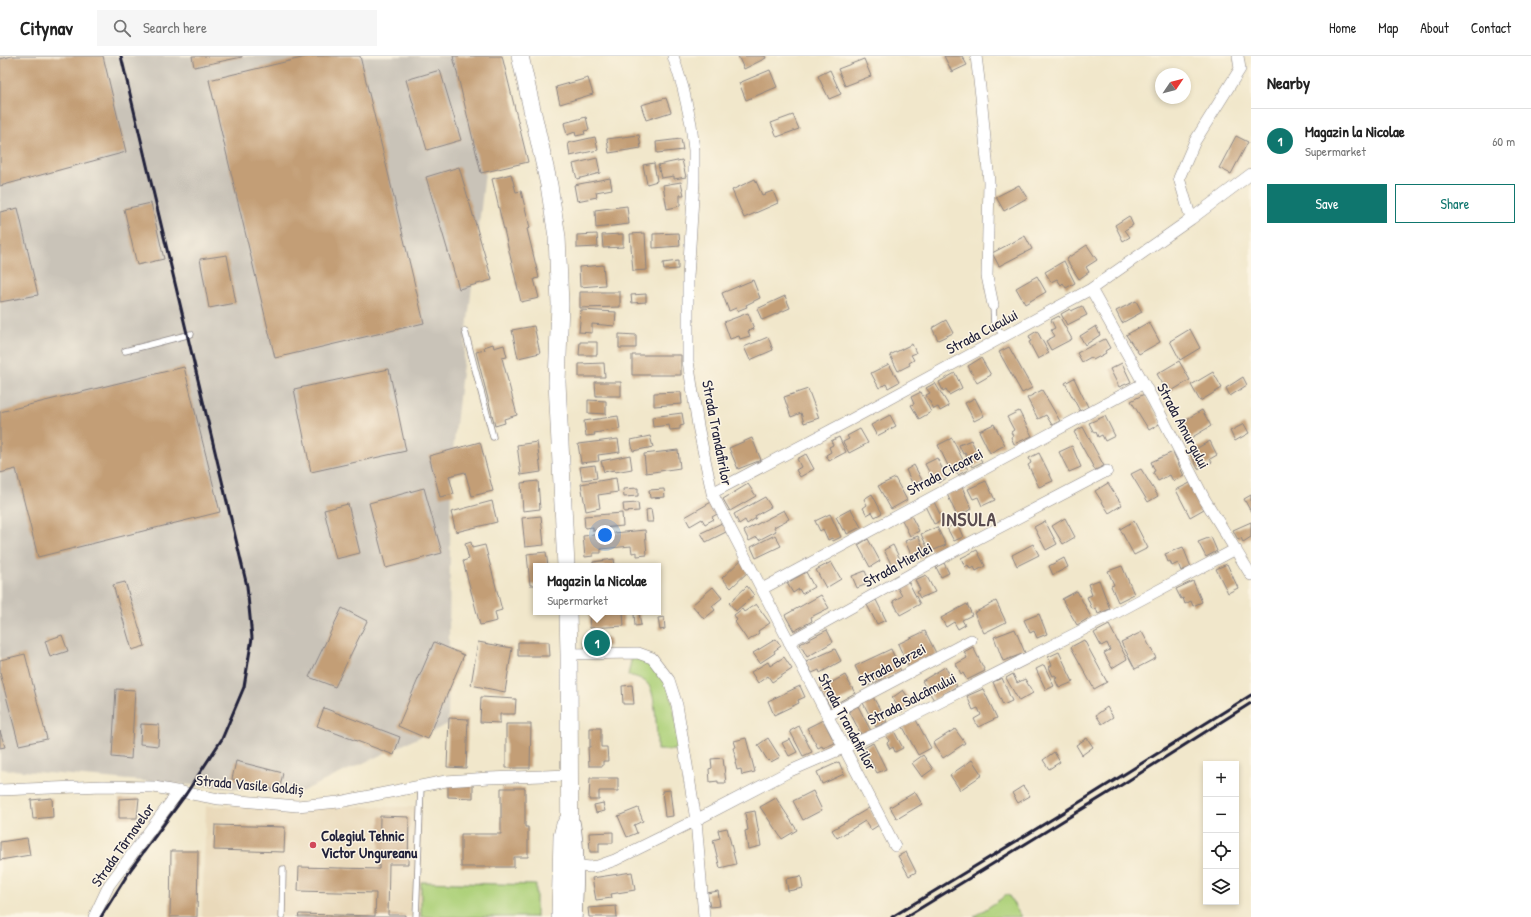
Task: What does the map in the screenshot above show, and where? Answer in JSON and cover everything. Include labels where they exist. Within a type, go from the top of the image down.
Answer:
[{"type":"main road","points":[[520,56],[549,185],[557,237],[560,304],[558,382],[566,563]]},
{"type":"main road","points":[[568,615],[570,917]]},
{"type":"street","name":"Strada Trandafirilor","points":[[673,56],[683,88],[691,124],[694,150],[694,182],[688,277],[688,361],[698,426],[712,493],[895,846]]},
{"type":"street","points":[[976,56],[989,182],[987,276],[993,305]]},
{"type":"street","points":[[1191,219],[1179,178],[1195,141],[1240,69],[1238,56]]},
{"type":"street","name":"Strada Cucului","points":[[712,493],[1091,289],[1191,219],[1251,174]]},
{"type":"street","name":"Strada Amurgului","points":[[1091,289],[1144,383],[1205,500],[1251,575]]},
{"type":"street","name":"Strada Cicoarei","points":[[762,589],[1144,383]]},
{"type":"street","name":"Strada Mierlei","points":[[789,642],[920,569],[1107,471]]},
{"type":"street","name":"Strada Salcâmului","points":[[581,866],[590,867],[604,864],[696,820],[790,771],[844,749],[887,729],[1112,615],[1236,549]]},
{"type":"street","name":"Strada Berzei","points":[[827,716],[971,640]]},
{"type":"street","points":[[569,654],[638,653],[652,658],[669,680],[677,705],[696,820],[704,917]]},
{"type":"street","name":"Strada Vasile Goldiș","points":[[0,790],[154,787],[219,799],[297,806],[339,802],[403,790],[421,785],[464,779],[569,775]]},
{"type":"street","name":"Strada Târnavelor","points":[[94,917],[109,885],[179,791]]},
{"type":"street","points":[[557,917],[559,836],[562,824],[569,812]]},
{"type":"lane","points":[[993,305],[994,324],[1004,337]]},
{"type":"lane","points":[[465,331],[493,437]]},
{"type":"lane","points":[[125,351],[191,334]]},
{"type":"lane","points":[[416,917],[421,785]]},
{"type":"lane","points":[[569,812],[577,821],[580,837],[581,866],[579,917]]},
{"type":"lane","points":[[282,917],[284,869]]},
{"type":"shaded area","points":[[0,56],[497,56],[498,60],[451,468],[448,724],[296,794],[0,769]]},
{"type":"shaded area","name":"Colegiul Tehnic Victor Ungureanu","points":[[206,806],[421,807],[421,917],[202,917]]},
{"type":"green space","points":[[632,656],[653,664],[666,682],[673,704],[680,750],[657,750],[654,700],[650,687],[646,682],[628,675]]},
{"type":"green space","points":[[421,882],[536,885],[536,917],[421,917]]},
{"type":"green space","points":[[1008,894],[1021,917],[974,917]]},
{"type":"building","points":[[12,56],[103,56],[126,152],[0,186],[0,59]]},
{"type":"building","points":[[192,56],[242,56],[242,57],[194,67]]},
{"type":"building","points":[[310,56],[360,56],[424,323],[275,358],[209,80]]},
{"type":"building","points":[[453,56],[502,56],[528,162],[481,173]]},
{"type":"building","points":[[738,56],[765,56],[766,58],[744,69]]},
{"type":"building","points":[[944,56],[962,56],[967,65],[952,72]]},
{"type":"building","points":[[864,59],[871,76],[845,86],[838,69]]},
{"type":"building","points":[[440,70],[461,140],[427,150],[406,80]]},
{"type":"building","points":[[770,70],[777,87],[746,100],[739,83]]},
{"type":"building","points":[[830,70],[841,94],[829,99],[818,76]]},
{"type":"building","points":[[588,78],[593,94],[560,104],[556,87]]},
{"type":"building","points":[[666,98],[671,112],[646,120],[641,105]]},
{"type":"building","points":[[793,115],[799,129],[777,137],[771,123]]},
{"type":"building","points":[[586,117],[589,130],[584,131],[585,134],[576,136],[575,132],[567,135],[564,123]]},
{"type":"building","points":[[639,135],[641,148],[609,153],[607,139]]},
{"type":"building","points":[[1236,136],[1248,142],[1231,174],[1219,168]]},
{"type":"building","points":[[595,137],[598,150],[570,156],[568,143]]},
{"type":"building","points":[[681,139],[683,150],[657,153],[656,142]]},
{"type":"building","points":[[597,158],[600,173],[577,179],[573,164]]},
{"type":"building","points":[[682,160],[686,177],[674,179],[674,176],[661,178],[658,165]]},
{"type":"building","points":[[654,163],[657,181],[647,184],[643,165]]},
{"type":"building","points":[[459,167],[492,280],[459,289],[426,177]]},
{"type":"building","points":[[511,174],[516,192],[521,191],[530,228],[527,229],[539,278],[534,279],[539,298],[521,302],[492,179]]},
{"type":"building","points":[[610,178],[612,189],[596,192],[597,197],[577,201],[574,185]]},
{"type":"building","points":[[755,179],[762,195],[773,191],[778,203],[744,218],[732,190]]},
{"type":"building","points":[[681,182],[684,195],[680,195],[680,206],[667,209],[663,185]]},
{"type":"building","points":[[1019,185],[1027,198],[1004,211],[996,197]]},
{"type":"building","points":[[151,203],[164,259],[137,265],[124,209]]},
{"type":"building","points":[[627,206],[629,224],[596,228],[595,210]]},
{"type":"building","points":[[18,208],[38,295],[0,302],[0,212]]},
{"type":"building","points":[[1129,216],[1133,225],[1125,230],[1130,237],[1123,241],[1115,225]]},
{"type":"building","points":[[645,233],[647,270],[633,271],[630,234]]},
{"type":"building","points":[[679,233],[680,246],[653,248],[653,234]]},
{"type":"building","points":[[597,234],[598,247],[577,248],[577,235]]},
{"type":"building","points":[[623,234],[623,247],[603,248],[602,235]]},
{"type":"building","points":[[1025,236],[1032,249],[999,266],[992,253]]},
{"type":"building","points":[[1087,245],[1097,260],[1086,267],[1089,272],[1079,279],[1066,259]]},
{"type":"building","points":[[227,255],[236,303],[209,308],[200,259]]},
{"type":"building","points":[[678,261],[678,269],[664,270],[663,263]]},
{"type":"building","points":[[1064,261],[1075,283],[1066,288],[1063,283],[1061,285],[1057,279],[1051,282],[1045,272]]},
{"type":"building","points":[[603,265],[605,285],[580,287],[579,267]]},
{"type":"building","points":[[1037,276],[1046,292],[1025,304],[1016,288]]},
{"type":"building","points":[[753,280],[760,298],[746,305],[747,307],[737,311],[736,308],[729,311],[722,293]]},
{"type":"building","points":[[580,292],[620,292],[620,307],[580,308]]},
{"type":"building","points":[[646,294],[646,302],[632,303],[631,295]]},
{"type":"building","points":[[785,296],[790,308],[762,320],[757,309]]},
{"type":"building","points":[[1136,301],[1142,312],[1122,323],[1116,311]]},
{"type":"building","points":[[1082,306],[1087,315],[1067,325],[1061,314],[1070,309],[1071,311]]},
{"type":"building","points":[[581,310],[616,312],[615,326],[592,324],[592,333],[579,332]]},
{"type":"building","points":[[748,313],[754,329],[748,331],[750,336],[740,339],[739,336],[730,339],[724,322]]},
{"type":"building","points":[[1059,316],[1072,339],[1051,350],[1046,341],[1055,336],[1051,330],[1055,328],[1051,320]]},
{"type":"building","points":[[946,320],[953,333],[938,340],[932,328]]},
{"type":"building","points":[[1149,322],[1160,342],[1139,354],[1126,335]]},
{"type":"building","points":[[534,326],[540,353],[518,358],[512,330]]},
{"type":"building","points":[[1096,326],[1100,335],[1085,345],[1080,336]]},
{"type":"building","points":[[1190,329],[1200,348],[1180,360],[1170,341]]},
{"type":"building","points":[[1037,331],[1049,353],[1038,359],[1029,342],[1031,341],[1029,336]]},
{"type":"building","points":[[619,334],[636,335],[636,348],[619,348]]},
{"type":"building","points":[[768,337],[773,350],[750,360],[744,347]]},
{"type":"building","points":[[1105,339],[1110,348],[1105,351],[1106,353],[1093,360],[1091,357],[1082,362],[1077,353]]},
{"type":"building","points":[[580,342],[597,342],[597,355],[579,355]]},
{"type":"building","points":[[493,344],[494,348],[504,345],[507,357],[502,358],[517,415],[504,419],[505,423],[495,426],[476,352],[485,350],[484,347]]},
{"type":"building","points":[[912,344],[916,353],[911,355],[914,360],[909,363],[910,365],[898,371],[890,355]]},
{"type":"building","points":[[1009,347],[1032,388],[1022,393],[999,352]]},
{"type":"building","points":[[632,355],[681,355],[681,375],[632,375]]},
{"type":"building","points":[[981,358],[991,375],[977,383],[968,366]]},
{"type":"building","points":[[1179,361],[1190,380],[1168,393],[1157,374]]},
{"type":"building","points":[[604,363],[605,377],[579,377],[579,364]]},
{"type":"building","points":[[1122,363],[1131,382],[1119,387],[1110,369]]},
{"type":"building","points":[[889,364],[899,382],[888,388],[886,384],[879,388],[871,373]]},
{"type":"building","points":[[184,367],[220,512],[38,557],[16,469],[0,473],[0,412]]},
{"type":"building","points":[[389,369],[406,451],[311,472],[294,389]]},
{"type":"building","points":[[1213,372],[1222,388],[1200,401],[1191,385]]},
{"type":"building","points":[[955,373],[962,388],[949,395],[946,389],[943,391],[939,382]]},
{"type":"building","points":[[1243,377],[1247,385],[1230,396],[1226,388]]},
{"type":"building","points":[[1074,378],[1088,407],[1080,411],[1065,383]]},
{"type":"building","points":[[595,382],[621,382],[621,396],[596,396]]},
{"type":"building","points":[[935,383],[949,406],[940,411],[938,407],[934,409],[926,395],[930,393],[926,388]]},
{"type":"building","points":[[808,389],[819,418],[804,423],[801,413],[791,417],[784,397]]},
{"type":"building","points":[[1042,390],[1060,421],[1052,425],[1046,415],[1038,419],[1027,398]]},
{"type":"building","points":[[681,392],[682,404],[654,406],[654,393]]},
{"type":"building","points":[[921,392],[931,412],[919,419],[911,405],[914,404],[911,397]]},
{"type":"building","points":[[1144,394],[1161,423],[1149,430],[1131,401]]},
{"type":"building","points":[[975,398],[984,416],[974,421],[965,403]]},
{"type":"building","points":[[588,400],[606,401],[606,414],[588,413]]},
{"type":"building","points":[[1202,410],[1211,426],[1189,439],[1180,423]]},
{"type":"building","points":[[1019,411],[1032,436],[1014,444],[1011,437],[1013,436],[1011,432],[1014,430],[1007,417]]},
{"type":"building","points":[[682,413],[684,425],[680,426],[680,429],[670,430],[669,425],[653,427],[652,417]]},
{"type":"building","points":[[890,415],[896,426],[877,436],[871,425]]},
{"type":"building","points":[[618,416],[620,429],[594,433],[595,435],[586,436],[584,421]]},
{"type":"building","points":[[1105,416],[1115,436],[1105,441],[1102,435],[1098,437],[1096,432],[1094,433],[1089,423]]},
{"type":"building","points":[[994,424],[1005,445],[990,453],[979,431]]},
{"type":"building","points":[[1244,424],[1249,433],[1235,441],[1230,431]]},
{"type":"building","points":[[1083,427],[1104,466],[1095,470],[1074,432]]},
{"type":"building","points":[[860,429],[868,443],[849,453],[843,442],[849,439],[847,436]]},
{"type":"building","points":[[650,436],[653,447],[633,451],[631,440]]},
{"type":"building","points":[[839,437],[846,452],[829,461],[826,455],[831,452],[829,447],[833,445],[831,441]]},
{"type":"building","points":[[752,438],[761,460],[738,469],[729,448]]},
{"type":"building","points":[[952,438],[968,470],[958,475],[955,470],[951,472],[938,445]]},
{"type":"building","points":[[618,439],[620,452],[598,455],[599,461],[581,463],[578,444]]},
{"type":"building","points":[[971,440],[982,462],[972,467],[959,445]]},
{"type":"building","points":[[1210,441],[1217,455],[1210,459],[1212,462],[1198,469],[1190,452]]},
{"type":"building","points":[[480,442],[493,491],[472,496],[465,472],[449,476],[454,494],[440,497],[429,456]]},
{"type":"building","points":[[537,442],[541,472],[521,475],[517,445]]},
{"type":"building","points":[[1072,446],[1081,467],[1069,472],[1059,452]]},
{"type":"building","points":[[678,450],[680,468],[646,473],[644,454]]},
{"type":"building","points":[[1173,452],[1184,476],[1173,481],[1170,475],[1158,481],[1153,472],[1155,471],[1151,462]]},
{"type":"building","points":[[1039,453],[1053,481],[1039,487],[1028,465],[1031,463],[1029,458]]},
{"type":"building","points":[[806,454],[814,469],[800,477],[796,470],[801,467],[797,459]]},
{"type":"building","points":[[630,455],[632,469],[604,472],[601,461]]},
{"type":"building","points":[[937,458],[947,478],[938,483],[936,478],[933,480],[925,464]]},
{"type":"building","points":[[595,465],[597,478],[582,480],[580,467]]},
{"type":"building","points":[[914,465],[922,480],[913,485],[906,470]]},
{"type":"building","points":[[1141,469],[1158,496],[1148,502],[1131,474]]},
{"type":"building","points":[[616,478],[618,492],[598,495],[600,508],[586,511],[581,484]]},
{"type":"building","points":[[895,478],[907,500],[891,509],[878,486]]},
{"type":"building","points":[[538,481],[540,509],[523,511],[521,483]]},
{"type":"building","points":[[986,481],[995,500],[982,506],[978,497],[973,499],[968,489]]},
{"type":"building","points":[[1108,483],[1122,505],[1109,513],[1095,491]]},
{"type":"building","points":[[1190,483],[1204,509],[1190,517],[1176,490]]},
{"type":"building","points":[[748,484],[756,496],[730,511],[723,499]]},
{"type":"building","points":[[962,487],[972,509],[957,516],[947,494]]},
{"type":"building","points":[[424,488],[442,553],[386,568],[369,503]]},
{"type":"building","points":[[638,488],[638,496],[624,497],[623,489]]},
{"type":"building","points":[[664,489],[665,497],[650,498],[649,490]]},
{"type":"building","points":[[872,494],[882,513],[875,517],[872,512],[867,515],[863,508],[867,505],[864,499]]},
{"type":"building","points":[[1251,495],[1251,512],[1244,499]]},
{"type":"building","points":[[765,497],[771,507],[755,516],[756,518],[747,524],[745,520],[739,524],[734,514]]},
{"type":"building","points":[[933,500],[943,520],[934,524],[924,504]]},
{"type":"building","points":[[492,501],[497,522],[456,532],[451,512]]},
{"type":"building","points":[[713,501],[719,513],[712,517],[714,519],[705,524],[702,519],[690,526],[685,517]]},
{"type":"building","points":[[638,503],[639,511],[624,512],[623,504]]},
{"type":"building","points":[[348,504],[360,553],[336,559],[324,510]]},
{"type":"building","points":[[651,509],[653,522],[647,522],[646,510]]},
{"type":"building","points":[[851,509],[861,527],[847,534],[836,517]]},
{"type":"building","points":[[784,510],[789,519],[774,527],[776,531],[759,540],[757,537],[749,541],[744,531]]},
{"type":"building","points":[[909,512],[919,531],[910,536],[900,516]]},
{"type":"building","points":[[622,513],[623,526],[603,528],[603,530],[593,531],[593,527],[585,528],[584,516]]},
{"type":"building","points":[[830,514],[841,537],[833,541],[832,538],[828,540],[823,529],[820,531],[815,521]]},
{"type":"building","points":[[541,516],[544,545],[525,547],[522,518]]},
{"type":"building","points":[[1065,518],[1075,537],[1063,544],[1052,526]]},
{"type":"building","points":[[1045,521],[1057,544],[1046,550],[1034,527]]},
{"type":"building","points":[[1134,521],[1148,548],[1134,555],[1120,529]]},
{"type":"building","points":[[724,522],[728,531],[706,542],[701,533]]},
{"type":"building","points":[[1251,522],[1251,537],[1243,542],[1241,538],[1238,540],[1233,530]]},
{"type":"building","points":[[957,523],[963,537],[954,541],[947,528]]},
{"type":"building","points":[[937,527],[946,545],[932,551],[929,546],[927,547],[921,534]]},
{"type":"building","points":[[645,530],[647,555],[637,556],[637,552],[632,553],[631,546],[601,549],[601,553],[593,553],[593,556],[585,557],[583,536]]},
{"type":"building","points":[[775,535],[781,546],[756,558],[751,547]]},
{"type":"building","points":[[918,536],[927,555],[917,560],[916,557],[913,559],[905,541]]},
{"type":"building","points":[[1211,537],[1217,551],[1206,557],[1198,542]]},
{"type":"building","points":[[868,539],[880,561],[870,567],[858,545]]},
{"type":"building","points":[[471,542],[472,548],[485,545],[502,610],[495,612],[497,621],[480,625],[463,561],[469,559],[465,544]]},
{"type":"building","points":[[1033,544],[1039,555],[1017,566],[1012,555]]},
{"type":"building","points":[[893,545],[903,565],[894,570],[884,550]]},
{"type":"building","points":[[1183,547],[1191,567],[1181,571],[1178,563],[1172,566],[1170,561],[1168,562],[1165,554]]},
{"type":"building","points":[[977,550],[985,566],[976,571],[974,567],[970,569],[968,565],[965,567],[961,558]]},
{"type":"building","points":[[546,552],[548,563],[533,563],[533,585],[530,585],[527,554]]},
{"type":"building","points":[[1064,558],[1068,567],[1053,575],[1049,566]]},
{"type":"building","points":[[614,559],[615,563],[593,563]]},
{"type":"building","points":[[742,559],[751,569],[731,588],[722,578]]},
{"type":"building","points":[[831,562],[841,579],[826,588],[816,570]]},
{"type":"building","points":[[944,563],[949,573],[941,577],[936,567]]},
{"type":"building","points":[[1227,564],[1238,588],[1228,593],[1216,569]]},
{"type":"building","points":[[1122,566],[1134,594],[1118,602],[1111,586],[1114,585],[1108,571]]},
{"type":"building","points":[[865,571],[870,583],[857,588],[852,576]]},
{"type":"building","points":[[806,572],[814,587],[802,594],[799,589],[793,593],[787,583]]},
{"type":"building","points":[[926,575],[935,592],[920,598],[917,592],[920,590],[915,580]]},
{"type":"building","points":[[1099,580],[1110,609],[1098,614],[1096,608],[1092,609],[1087,597],[1092,595],[1088,584]]},
{"type":"building","points":[[908,581],[920,604],[900,615],[893,601],[902,596],[897,587]]},
{"type":"building","points":[[1193,581],[1202,602],[1193,606],[1191,601],[1185,604],[1183,598],[1181,599],[1176,589]]},
{"type":"building","points":[[125,582],[145,646],[132,650],[113,585]]},
{"type":"building","points":[[747,586],[754,595],[736,611],[729,603]]},
{"type":"building","points":[[713,587],[722,598],[712,606],[715,610],[704,619],[692,605]]},
{"type":"building","points":[[1077,591],[1091,617],[1077,625],[1062,599]]},
{"type":"building","points":[[821,595],[829,608],[811,617],[812,621],[794,631],[785,615]]},
{"type":"building","points":[[876,600],[886,620],[877,624],[867,605]]},
{"type":"building","points":[[996,601],[1006,622],[984,633],[974,613]]},
{"type":"building","points":[[756,604],[770,623],[758,631],[759,633],[748,641],[735,622],[737,620],[734,615],[742,609],[744,612]]},
{"type":"building","points":[[967,604],[972,615],[962,620],[965,625],[958,629],[954,622],[946,627],[941,618]]},
{"type":"building","points":[[342,608],[367,621],[335,687],[309,677]]},
{"type":"building","points":[[1039,614],[1047,634],[1037,638],[1034,631],[1030,633],[1024,620]]},
{"type":"building","points":[[589,615],[623,615],[624,626],[590,628]]},
{"type":"building","points":[[634,615],[639,615],[641,625],[635,626]]},
{"type":"building","points":[[664,617],[665,629],[660,630],[658,618]]},
{"type":"building","points":[[1109,625],[1127,659],[1112,668],[1104,653],[1110,650],[1107,643],[1101,646],[1094,633]]},
{"type":"building","points":[[1015,629],[1025,653],[1003,661],[994,637]]},
{"type":"building","points":[[827,630],[833,642],[807,657],[800,644]]},
{"type":"building","points":[[925,631],[937,655],[909,668],[898,644]]},
{"type":"building","points":[[1142,632],[1156,658],[1135,669],[1121,642]]},
{"type":"building","points":[[62,635],[68,651],[50,657],[45,641]]},
{"type":"building","points":[[609,638],[610,646],[585,649],[584,640]]},
{"type":"building","points":[[776,639],[781,646],[774,651],[775,653],[760,663],[753,653]]},
{"type":"building","points":[[1084,640],[1107,682],[1094,689],[1071,647]]},
{"type":"building","points":[[434,642],[464,655],[428,739],[398,726]]},
{"type":"building","points":[[478,642],[512,648],[505,692],[471,685]]},
{"type":"building","points":[[518,642],[549,642],[550,656],[518,656]]},
{"type":"building","points":[[973,647],[985,671],[967,680],[963,673],[961,674],[956,664],[967,658],[964,652]]},
{"type":"building","points":[[835,649],[841,661],[820,673],[819,670],[812,673],[806,662]]},
{"type":"building","points":[[891,649],[901,671],[865,687],[855,666]]},
{"type":"building","points":[[1059,652],[1073,682],[1059,688],[1055,679],[1057,678],[1055,675],[1053,676],[1049,667],[1052,665],[1048,657]]},
{"type":"building","points":[[25,654],[47,739],[19,745],[0,673],[0,660]]},
{"type":"building","points":[[784,657],[792,669],[772,682],[768,676],[758,683],[751,672],[768,662],[770,666]]},
{"type":"building","points":[[1044,665],[1054,686],[1046,690],[1036,669]]},
{"type":"building","points":[[945,667],[957,686],[934,700],[922,681]]},
{"type":"building","points":[[1013,674],[1017,683],[1025,679],[1033,693],[1019,701],[1006,678]]},
{"type":"building","points":[[845,675],[855,693],[830,707],[820,689]]},
{"type":"building","points":[[1002,678],[1012,701],[1003,705],[993,682]]},
{"type":"building","points":[[632,685],[634,704],[623,704],[622,686]]},
{"type":"building","points":[[800,686],[805,697],[798,700],[799,703],[774,715],[768,701]]},
{"type":"building","points":[[116,689],[135,690],[131,759],[112,757]]},
{"type":"building","points":[[983,689],[997,718],[978,727],[974,719],[981,715],[978,708],[973,710],[967,696]]},
{"type":"building","points":[[903,690],[913,704],[902,712],[892,698]]},
{"type":"building","points":[[481,697],[516,699],[515,714],[500,714],[500,723],[480,722]]},
{"type":"building","points":[[873,697],[887,722],[876,727],[863,703]]},
{"type":"building","points":[[858,706],[871,731],[862,736],[849,711]]},
{"type":"building","points":[[1107,707],[1113,717],[1102,724],[1096,715]]},
{"type":"building","points":[[324,708],[400,737],[394,755],[317,726]]},
{"type":"building","points":[[449,718],[468,719],[466,768],[447,767]]},
{"type":"building","points":[[823,720],[835,743],[823,748],[822,746],[818,748],[807,728]]},
{"type":"building","points":[[916,720],[931,748],[918,755],[903,727]]},
{"type":"building","points":[[141,724],[159,725],[158,746],[140,744]]},
{"type":"building","points":[[506,724],[531,724],[530,768],[506,768]]},
{"type":"building","points":[[799,726],[812,752],[803,756],[790,731]]},
{"type":"building","points":[[590,728],[601,728],[601,747],[607,747],[608,761],[603,761],[603,766],[589,766],[588,747],[590,747]]},
{"type":"building","points":[[955,729],[965,743],[943,758],[933,743]]},
{"type":"building","points":[[0,731],[5,747],[0,748]]},
{"type":"building","points":[[894,731],[903,748],[895,752],[893,747],[890,749],[887,743],[889,741],[886,735]]},
{"type":"building","points":[[746,738],[755,772],[742,775],[741,769],[737,770],[735,762],[737,761],[733,748],[736,747],[734,741]]},
{"type":"building","points":[[768,738],[780,757],[771,762],[769,760],[768,761],[758,745]]},
{"type":"building","points":[[1087,738],[1093,747],[1082,755],[1076,745]]},
{"type":"building","points":[[790,739],[797,752],[789,756],[782,743]]},
{"type":"building","points":[[873,743],[886,769],[877,773],[864,748]]},
{"type":"building","points":[[1054,752],[1060,762],[1049,769],[1043,760]]},
{"type":"building","points":[[923,755],[933,769],[922,777],[912,763]]},
{"type":"building","points":[[723,758],[726,783],[718,783],[718,781],[710,782],[709,769],[712,768],[711,759]]},
{"type":"building","points":[[972,760],[982,775],[960,790],[950,775]]},
{"type":"building","points":[[236,761],[283,773],[279,791],[232,779]]},
{"type":"building","points":[[839,762],[844,774],[822,784],[817,772]]},
{"type":"building","points":[[590,778],[618,778],[618,791],[599,791],[599,800],[589,800]]},
{"type":"building","points":[[448,782],[473,784],[473,798],[448,797]]},
{"type":"building","points":[[1023,786],[1030,796],[1018,803],[1012,793]]},
{"type":"building","points":[[501,788],[525,788],[525,827],[528,827],[528,857],[514,857],[514,867],[461,867],[461,834],[501,834]]},
{"type":"building","points":[[670,790],[673,816],[665,817],[662,791]]},
{"type":"building","points":[[813,791],[822,810],[803,820],[793,801]]},
{"type":"building","points":[[915,792],[922,804],[897,819],[890,807]]},
{"type":"building","points":[[52,798],[53,817],[33,819],[31,800]]},
{"type":"building","points":[[139,798],[137,818],[119,818],[119,799]]},
{"type":"building","points":[[776,798],[797,830],[782,839],[760,807]]},
{"type":"building","points":[[603,803],[605,811],[596,813],[594,805]]},
{"type":"building","points":[[638,808],[643,821],[634,825],[637,833],[627,837],[618,816]]},
{"type":"building","points":[[869,808],[879,825],[871,830],[865,821],[837,838],[832,830]]},
{"type":"building","points":[[755,811],[761,846],[748,849],[745,831],[748,830],[745,813]]},
{"type":"building","name":"Colegiul Tehnic Victor Ungureanu","points":[[380,816],[409,817],[408,864],[389,864],[388,915],[405,915],[405,917],[298,917],[299,914],[375,916],[376,893],[298,891],[299,867],[379,869]]},
{"type":"building","points":[[215,825],[285,827],[284,852],[214,850]]},
{"type":"building","points":[[727,828],[736,864],[720,868],[713,840],[720,838],[718,830]]},
{"type":"building","points":[[613,832],[613,843],[599,843],[599,852],[590,852],[589,833]]},
{"type":"building","points":[[27,838],[30,855],[0,860],[0,842]]},
{"type":"building","points":[[171,851],[198,851],[197,917],[170,917]]},
{"type":"building","points":[[906,852],[916,872],[909,876],[898,856]]},
{"type":"building","points":[[632,872],[635,890],[611,894],[612,898],[596,900],[592,878]]},
{"type":"building","points":[[801,876],[803,888],[788,891],[786,879]]},
{"type":"building","points":[[718,891],[720,906],[710,907],[707,893]]},
{"type":"building","points":[[616,906],[617,917],[589,917],[588,908]]},
{"type":"railway","points":[[101,917],[131,869],[186,794],[222,739],[244,687],[252,638],[247,586],[121,56]]},
{"type":"railway","points":[[892,917],[1251,695]]},
{"type":"railway","points":[[906,917],[1123,784],[1251,703]]},
{"type":"place","name":"Magazin la Nicolae","points":[[597,643]]},
{"type":"place","name":"Colegiul Tehnic Victor Ungureanu","points":[[313,845]]},
{"type":"district","name":"INSULA","points":[[969,519]]}]
